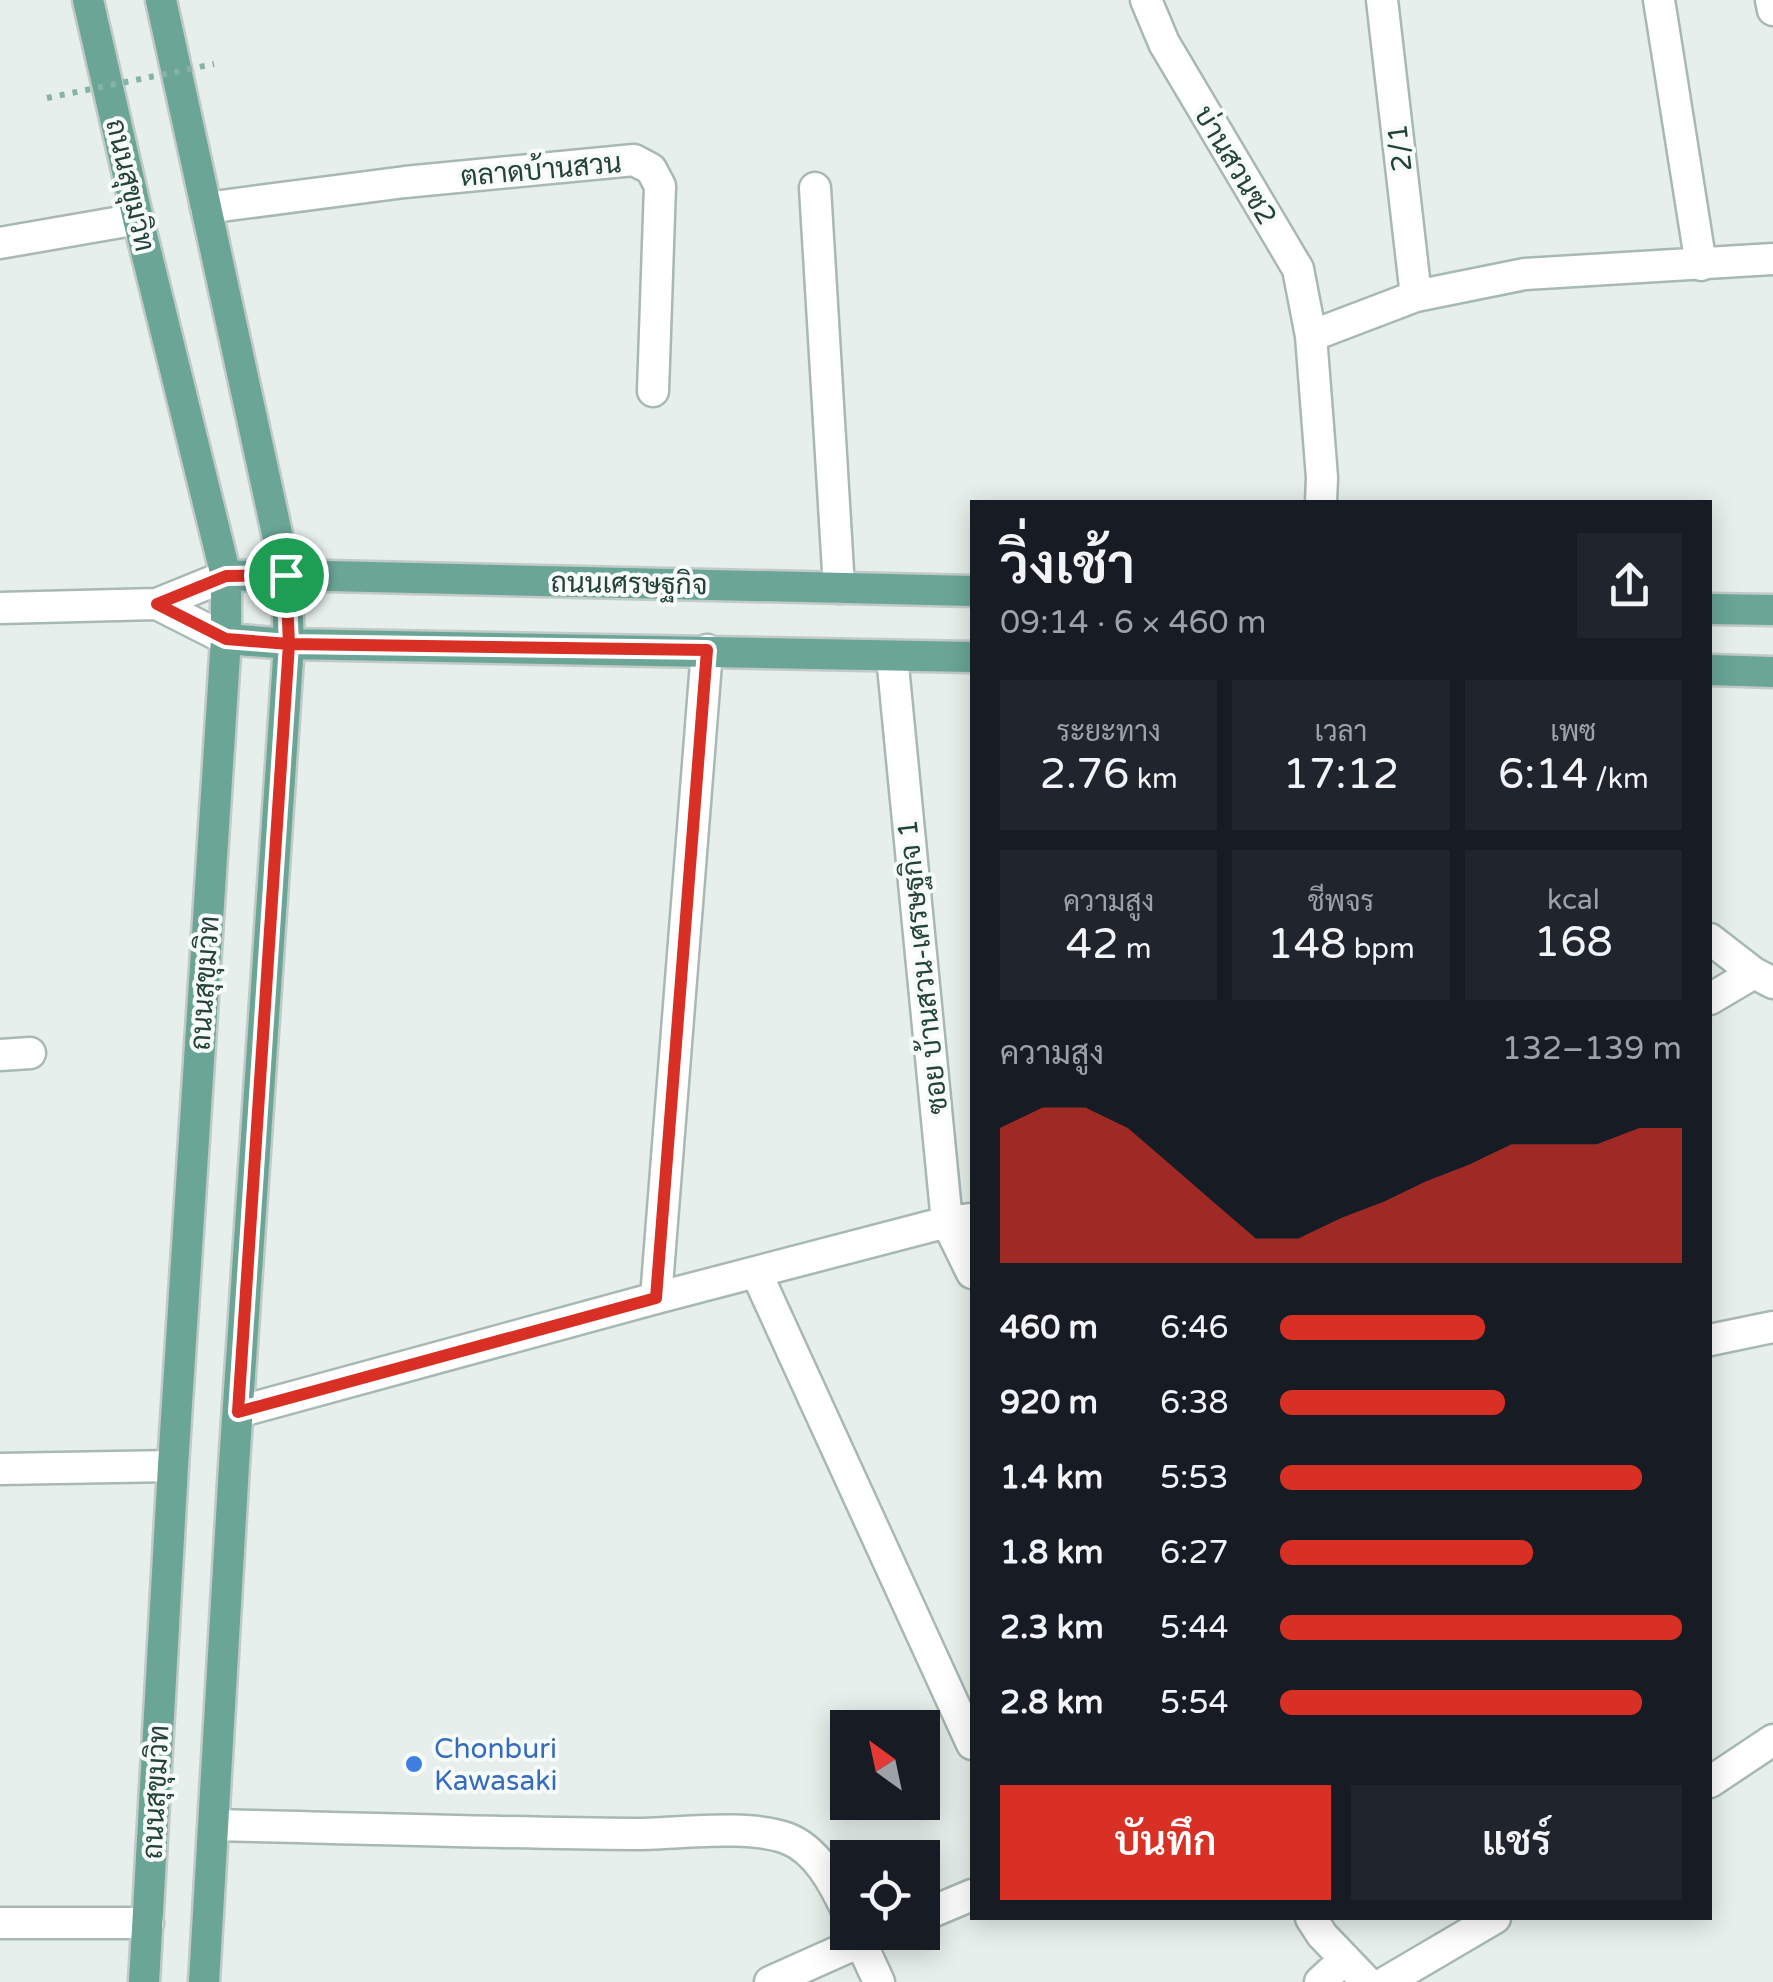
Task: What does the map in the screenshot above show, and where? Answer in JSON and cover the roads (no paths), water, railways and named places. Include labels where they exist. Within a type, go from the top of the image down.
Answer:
[{"type":"main road","name":"ถนนสุขุมวิท","points":[[88,0],[226,576],[226,639],[144,1982]]},
{"type":"main road","points":[[161,0],[286,575],[289,644],[204,1982]]},
{"type":"main road","name":"ถนนเศรษฐกิจ","points":[[226,576],[970,591]]},
{"type":"main road","points":[[1712,608],[1773,610]]},
{"type":"main road","points":[[226,639],[289,644],[970,657]]},
{"type":"main road","points":[[1712,670],[1773,672]]},
{"type":"street","name":"บ่านสวนซ2","points":[[1146,0],[1164,44],[1298,269],[1311,336],[1321,500]]},
{"type":"street","name":"2/1","points":[[1382,0],[1416,296]]},
{"type":"street","points":[[1659,0],[1701,265]]},
{"type":"street","points":[[1771,0],[1773,10]]},
{"type":"street","name":"ตลาดบ้านสวน","points":[[206,208],[406,182],[634,160],[651,169],[660,186],[653,391]]},
{"type":"street","points":[[815,188],[838,588]]},
{"type":"street","points":[[0,242],[138,219]]},
{"type":"street","points":[[1311,336],[1416,296],[1525,274],[1773,259]]},
{"type":"street","points":[[0,608],[157,604],[226,576]]},
{"type":"street","points":[[157,604],[226,639]]},
{"type":"street","points":[[656,1298],[707,650]]},
{"type":"street","name":"ซอย บ้านสวน-เศรษฐกิจ 1","points":[[892,656],[960,1220],[970,1264]]},
{"type":"street","points":[[1712,940],[1764,978]]},
{"type":"street","points":[[1712,998],[1764,978]]},
{"type":"street","points":[[238,1412],[960,1220]]},
{"type":"street","points":[[756,1272],[970,1740]]},
{"type":"street","points":[[1712,1340],[1773,1327]]},
{"type":"street","points":[[0,1469],[174,1466]]},
{"type":"street","points":[[1712,1781],[1773,1740]]},
{"type":"street","points":[[214,1826],[637,1834],[745,1831],[787,1838],[813,1856],[830,1878]]},
{"type":"street","points":[[940,1908],[970,1896]]},
{"type":"street","points":[[1312,1920],[1322,1936],[1367,1982]]},
{"type":"street","points":[[1386,1982],[1491,1920]]},
{"type":"street","points":[[0,1923],[148,1924]]},
{"type":"street","points":[[770,1982],[835,1950]]},
{"type":"street","points":[[870,1950],[878,1982]]},
{"type":"street","points":[[1320,1982],[1345,1959]]},
{"type":"place","name":"Chonburi Kawasaki","points":[[414,1764]]}]
